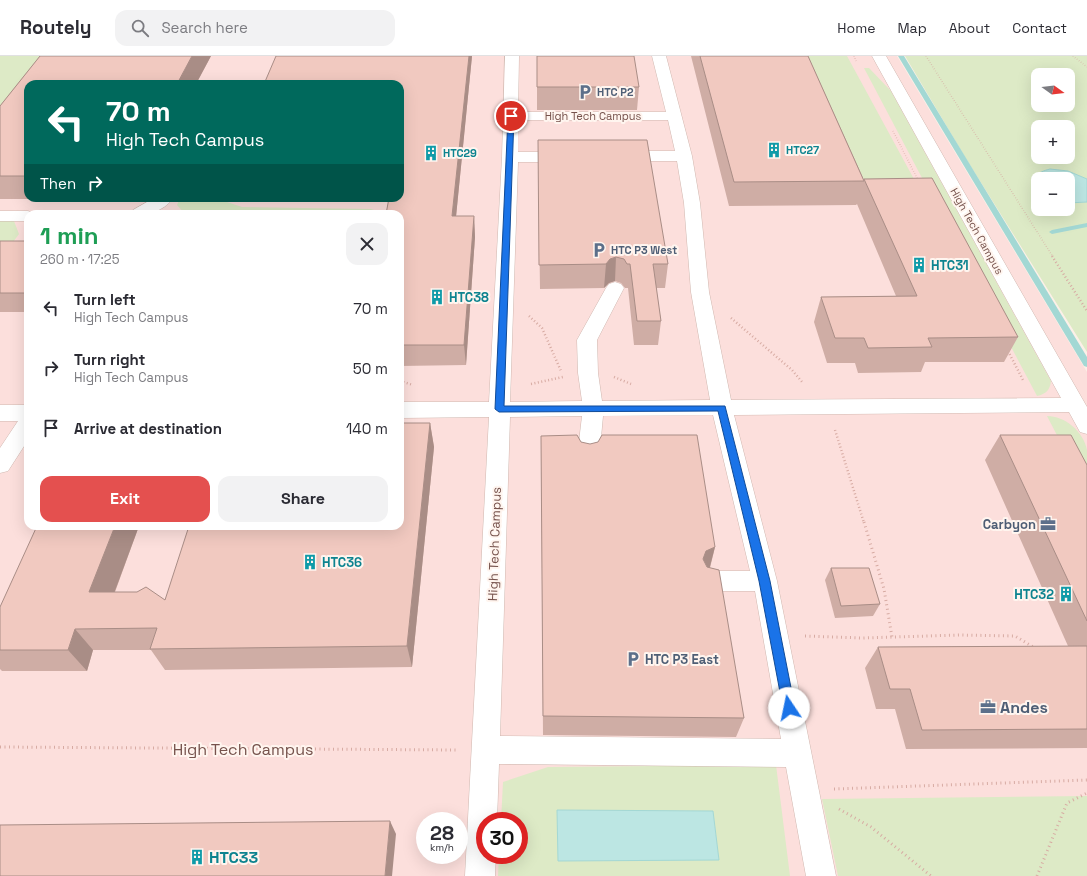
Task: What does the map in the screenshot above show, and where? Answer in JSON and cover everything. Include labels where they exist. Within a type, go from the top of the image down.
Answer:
[{"type":"street","name":"High Tech Campus","points":[[480,876],[510,157],[512,56]]},
{"type":"street","points":[[659,56],[684,156],[692,203],[700,292],[722,408],[764,581],[821,876]]},
{"type":"street","name":"High Tech Campus","points":[[880,56],[1087,426]]},
{"type":"street","name":"High Tech Campus","points":[[511,116],[675,116]]},
{"type":"street","points":[[605,156],[684,156]]},
{"type":"street","points":[[510,157],[581,157]]},
{"type":"street","points":[[146,210],[158,202]]},
{"type":"street","points":[[0,216],[24,216]]},
{"type":"street","points":[[588,459],[593,409],[588,373],[587,340],[615,288]]},
{"type":"street","points":[[404,410],[1076,405]]},
{"type":"street","points":[[0,413],[24,413]]},
{"type":"street","points":[[0,465],[24,429]]},
{"type":"street","points":[[711,581],[764,581]]},
{"type":"street","points":[[485,750],[798,753]]},
{"type":"path","points":[[854,56],[857,63]]},
{"type":"path","points":[[926,56],[1087,311]]},
{"type":"path","points":[[1073,56],[1087,67]]},
{"type":"path","points":[[890,126],[920,182]]},
{"type":"path","points":[[700,292],[792,370],[823,407],[836,433],[848,468],[884,589],[892,637]]},
{"type":"path","points":[[503,297],[518,305],[542,328],[563,377]]},
{"type":"path","points":[[1007,350],[1036,406]]},
{"type":"path","points":[[774,634],[892,637],[960,635],[1015,636],[1040,650]]},
{"type":"path","name":"High Tech Campus","points":[[0,747],[485,750]]},
{"type":"path","points":[[805,790],[1087,780]]},
{"type":"path","points":[[805,790],[871,827],[931,876]]},
{"type":"path","points":[[1036,876],[1067,803],[1087,793]]},
{"type":"shaded area","points":[[0,56],[897,56],[1087,372],[1087,876],[0,876]]},
{"type":"green space","points":[[0,56],[67,56],[34,80],[24,80],[24,93],[0,144]]},
{"type":"green space","points":[[792,56],[847,56],[921,192],[851,194]]},
{"type":"green space","points":[[905,56],[1087,56],[1087,179],[1075,174],[1075,172],[1068,171],[1031,172],[1031,216],[1075,216],[1075,203],[1087,202],[1087,352],[965,157]]},
{"type":"green space","points":[[864,68],[869,68],[891,91],[1051,381],[1049,389],[1043,394],[1037,396]]},
{"type":"green space","points":[[178,202],[227,202],[242,207],[374,210],[181,210],[177,205]]},
{"type":"green space","points":[[0,221],[14,221],[19,234],[8,249],[0,249]]},
{"type":"green space","points":[[1047,416],[1067,422],[1082,437],[1087,450],[1087,493]]},
{"type":"green space","points":[[776,765],[790,876],[498,876],[499,864],[528,864],[528,812],[501,812],[503,782],[548,767]],"holes":[[[557,810],[713,811],[719,859],[559,861]]]},
{"type":"green space","points":[[1087,796],[1087,876],[838,876],[822,799]]},
{"type":"water","points":[[1050,169],[1070,172],[1042,172]]},
{"type":"water","points":[[1075,174],[1087,179],[1087,202],[1075,203]]},
{"type":"water","points":[[557,810],[713,811],[719,860],[558,861]]},
{"type":"building","points":[[40,56],[192,56],[179,80],[24,80],[24,176],[0,176],[0,106]]},
{"type":"building","points":[[276,56],[469,56],[452,216],[474,216],[464,345],[404,345],[404,210],[387,210],[388,202],[404,202],[404,80],[266,80]]},
{"type":"building","points":[[537,56],[634,56],[639,87],[537,87]]},
{"type":"building","name":"HTC27","points":[[700,56],[808,56],[864,181],[734,182]]},
{"type":"building","name":"HTC P3 West","points":[[538,140],[647,140],[668,264],[653,264],[661,321],[637,321],[630,264],[627,264],[624,259],[616,257],[610,259],[606,264],[539,265]]},
{"type":"building","points":[[932,178],[1018,337],[928,338],[932,347],[868,348],[864,338],[835,338],[821,297],[917,296],[864,179]]},
{"type":"building","points":[[0,241],[24,241],[24,293],[0,293]]},
{"type":"building","name":"HTC36","points":[[404,423],[430,423],[407,646],[150,649],[157,628],[75,629],[68,650],[0,650],[0,607],[35,530],[113,530],[89,592],[137,592],[146,587],[165,600],[188,530],[404,530]]},
{"type":"building","name":"HTC P3 East","points":[[577,435],[581,442],[590,444],[598,442],[602,435],[697,435],[715,547],[706,551],[703,559],[707,567],[719,570],[744,718],[543,716],[541,436]]},
{"type":"building","points":[[1000,435],[1071,435],[1087,465],[1087,621]]},
{"type":"building","points":[[831,568],[869,568],[880,604],[841,606]]},
{"type":"building","points":[[1087,646],[1087,729],[922,730],[910,689],[890,689],[878,647]]},
{"type":"building","name":"HTC33","points":[[390,821],[385,876],[0,876],[0,825]]},
{"type":"waterway","points":[[901,56],[1087,364]]},
{"type":"waterway","points":[[1052,232],[1087,225]]},
{"type":"place","name":"HTC P2","points":[[585,92]]},
{"type":"place","name":"HTC27","points":[[774,150]]},
{"type":"place","name":"HTC29","points":[[431,153]]},
{"type":"place","name":"HTC P3 West","points":[[599,250]]},
{"type":"place","name":"HTC31","points":[[919,265]]},
{"type":"place","name":"HTC38","points":[[437,297]]},
{"type":"place","name":"Carbyon","points":[[1048,524]]},
{"type":"place","name":"HTC36","points":[[310,562]]},
{"type":"place","name":"HTC32","points":[[1066,594]]},
{"type":"place","name":"HTC P3 East","points":[[633,659]]},
{"type":"place","name":"Andes","points":[[988,707]]},
{"type":"place","name":"HTC33","points":[[197,857]]},
{"type":"route","points":[[511,116],[499,409],[722,408],[764,581],[789,708]]}]
